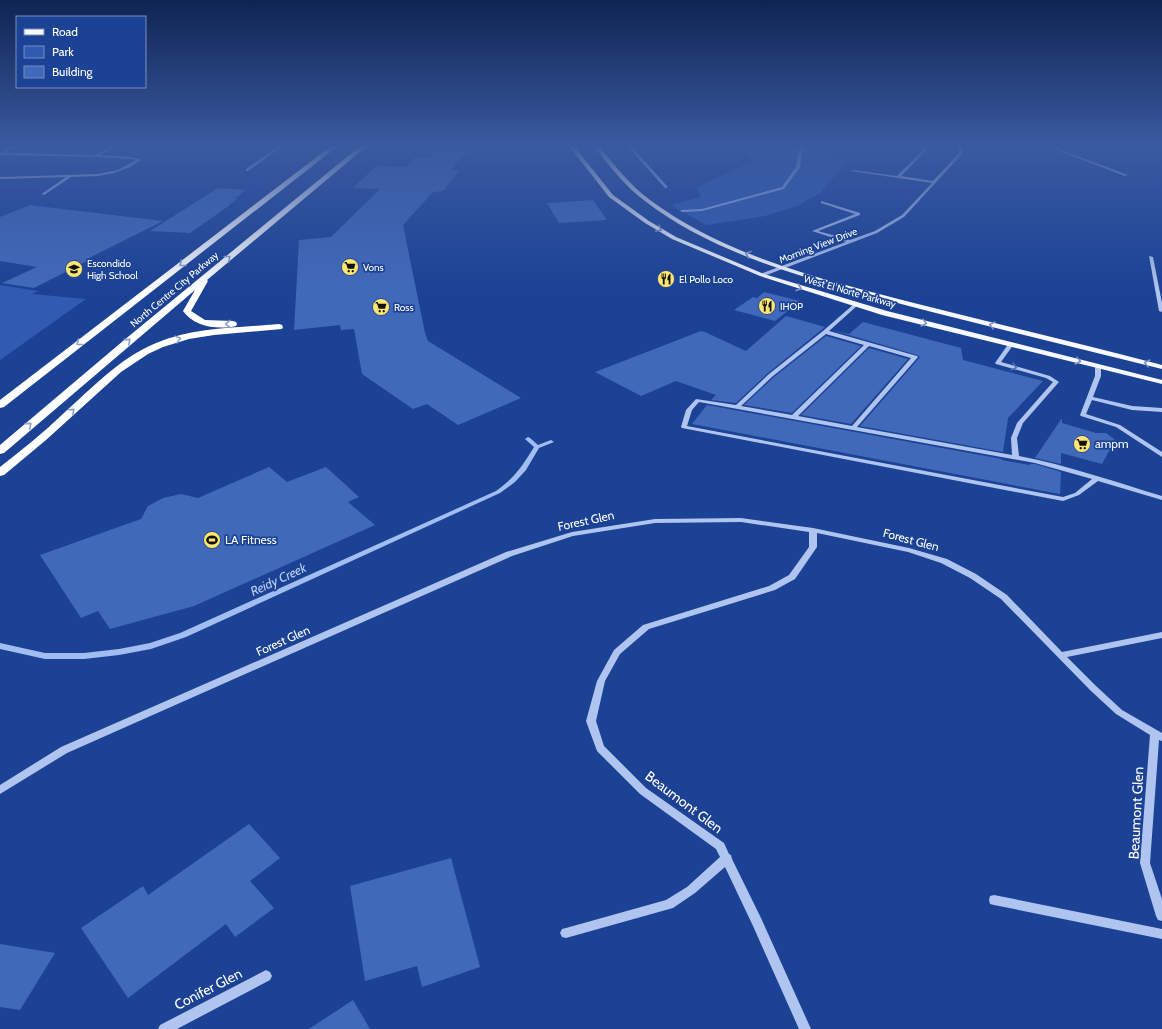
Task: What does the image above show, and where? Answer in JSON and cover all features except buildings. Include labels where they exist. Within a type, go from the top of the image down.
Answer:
[{"type":"highway","name":"North Centre City Parkway","points":[[0,405],[273,194]]},
{"type":"highway","name":"North Centre City Parkway","points":[[0,451],[209,273],[305,194]]},
{"type":"highway","points":[[0,473],[41,440],[120,368],[141,353],[177,338],[280,324],[202,324],[192,318],[187,311],[209,273]]},
{"type":"main road","name":"West El Norte Parkway","points":[[609,194],[647,222],[674,238],[762,274],[810,291],[856,305],[1162,382]]},
{"type":"main road","name":"West El Norte Parkway","points":[[641,194],[654,206],[692,229],[732,247],[785,267],[886,298],[1162,367]]},
{"type":"street","name":"Morning View Drive","points":[[762,274],[785,267],[876,232],[903,216],[923,194]]},
{"type":"street","points":[[822,202],[859,214],[814,231],[851,242]]},
{"type":"street","points":[[1151,257],[1162,311]]},
{"type":"street","points":[[737,407],[771,375],[856,305]]},
{"type":"street","points":[[825,332],[915,357],[853,428]]},
{"type":"street","points":[[794,417],[868,344]]},
{"type":"street","points":[[1011,344],[998,363],[1048,377],[1056,382],[1020,423],[1014,438],[1016,458]]},
{"type":"street","points":[[1098,366],[1098,376],[1082,415],[1118,426],[1162,456]]},
{"type":"street","points":[[1089,398],[1132,408],[1162,410]]},
{"type":"street","points":[[1097,479],[1077,494],[1063,499],[684,427],[690,410],[698,400],[1036,461],[1162,498]]},
{"type":"street","name":"Forest Glen","points":[[0,790],[64,750],[509,554],[572,534],[655,521],[741,520],[813,530],[909,550],[944,561],[973,576],[1004,597],[1093,688],[1120,712],[1158,735]]},
{"type":"street","name":"Beaumont Glen","points":[[805,1029],[757,922],[720,846],[643,791],[600,748],[591,721],[601,681],[617,652],[646,627],[772,588],[792,577],[813,547],[813,530]]},
{"type":"street","points":[[1060,655],[1162,635]]},
{"type":"street","name":"Beaumont Glen","points":[[1158,735],[1145,863],[1162,916]]},
{"type":"street","points":[[566,933],[668,904],[691,890],[727,858]]},
{"type":"street","points":[[994,900],[1162,934]]},
{"type":"street","name":"Conifer Glen","points":[[164,1029],[266,976]]},
{"type":"green space","points":[[700,194],[818,194],[797,206],[765,216],[706,225],[671,205],[701,197]]},
{"type":"green space","points":[[0,285],[38,291],[32,294],[86,299],[0,360]]},
{"type":"waterway","name":"Reidy Creek","points":[[682,211],[702,210],[761,194]]},
{"type":"waterway","name":"Reidy Creek","points":[[528,439],[537,447]]},
{"type":"waterway","name":"Reidy Creek","points":[[537,447],[551,442]]},
{"type":"waterway","name":"Reidy Creek","points":[[0,646],[45,656],[84,656],[119,652],[151,646],[183,635],[498,492],[513,481],[524,469],[537,447]]},
{"type":"place","name":"Vons","points":[[350,267]]},
{"type":"place","name":"Escondido High School","points":[[74,269]]},
{"type":"place","name":"El Pollo Loco","points":[[666,279]]},
{"type":"place","name":"IHOP","points":[[767,306]]},
{"type":"place","name":"Ross","points":[[381,307]]},
{"type":"place","name":"ampm","points":[[1082,444]]},
{"type":"place","name":"LA Fitness","points":[[212,540]]}]
